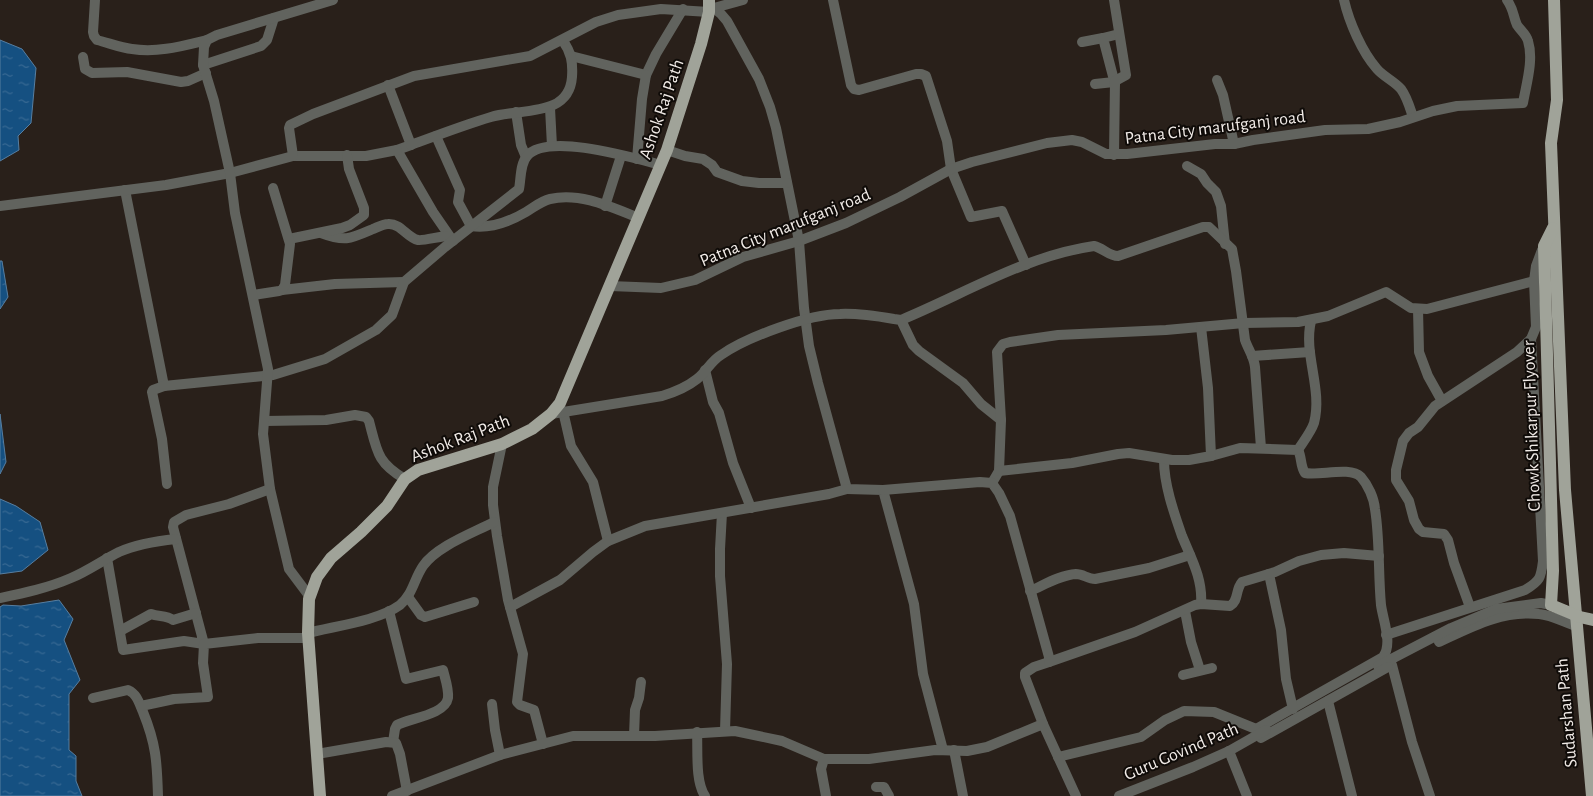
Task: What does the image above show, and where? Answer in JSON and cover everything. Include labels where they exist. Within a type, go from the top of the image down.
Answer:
[{"type":"main road","name":"Sudarshan Path","points":[[1554,0],[1557,100],[1551,143],[1565,490],[1592,796]]},
{"type":"main road","name":"Ashok Raj Path","points":[[320,796],[308,636],[310,597],[317,577],[331,558],[387,506],[405,479],[418,470],[502,444],[532,429],[557,412],[668,150],[701,44],[710,6]]},
{"type":"main road","points":[[1544,246],[1554,226]]},
{"type":"main road","name":"Chowk Shikarpur Flyover","points":[[1544,246],[1553,571],[1551,605]]},
{"type":"main road","points":[[1551,605],[1580,617],[1593,620]]},
{"type":"street","points":[[95,0],[93,32],[97,40],[130,49],[146,50],[165,50],[207,40],[216,35],[334,0]]},
{"type":"street","points":[[293,156],[290,124],[414,76],[538,54],[596,22],[618,15],[661,9],[710,6],[744,0]]},
{"type":"street","points":[[833,0],[851,85],[854,89],[859,90],[916,74],[926,76],[947,141],[951,169],[971,217],[1002,211],[1026,265]]},
{"type":"street","points":[[1096,84],[1114,83],[1126,75],[1114,0]]},
{"type":"street","points":[[1344,0],[1350,23],[1371,61],[1382,74],[1401,88],[1413,117]]},
{"type":"street","name":"Patna City marufganj road","points":[[610,286],[641,288],[675,286],[695,280],[754,253],[799,241],[846,224],[951,169],[1016,150],[1064,140],[1082,142],[1097,151],[1114,155],[1215,144],[1234,144],[1325,130],[1368,129],[1433,111],[1466,105],[1523,103],[1530,60],[1530,47],[1528,40],[1517,25],[1513,9],[1507,0]]},
{"type":"street","points":[[710,6],[727,21],[761,84],[776,128],[799,241],[805,319],[813,364],[847,489]]},
{"type":"street","points":[[637,159],[646,75],[656,54],[683,9]]},
{"type":"street","points":[[83,57],[85,69],[92,73],[127,72],[180,82],[188,81],[204,69],[261,46],[267,40],[274,18]]},
{"type":"street","points":[[1082,42],[1119,34]]},
{"type":"street","points":[[1103,38],[1114,83],[1114,155]]},
{"type":"street","points":[[207,40],[204,47],[204,69],[214,101],[230,173],[235,213],[268,375],[264,434],[270,489],[289,569],[310,597]]},
{"type":"street","points":[[0,206],[166,185],[230,173],[293,156],[366,156],[397,150],[492,116],[550,108],[560,103],[568,92],[572,80],[572,56],[563,41]]},
{"type":"street","points":[[572,56],[646,75]]},
{"type":"street","points":[[1217,80],[1223,95],[1234,144]]},
{"type":"street","points":[[388,85],[411,145]]},
{"type":"street","points":[[550,108],[552,146]]},
{"type":"street","points":[[516,112],[520,139],[526,157]]},
{"type":"street","points":[[436,136],[460,190],[458,202],[468,224],[471,226],[486,227],[507,221],[546,200],[556,198],[579,198],[639,218]]},
{"type":"street","points":[[168,484],[162,439],[152,392],[157,387],[268,375],[324,359],[376,330],[392,315],[404,282],[451,238],[471,226],[519,189],[523,162],[526,157],[538,149],[552,146],[586,148],[661,165]]},
{"type":"street","points":[[397,150],[433,212],[451,238]]},
{"type":"street","points":[[668,150],[685,156],[703,159],[712,165],[717,172],[742,181],[786,183]]},
{"type":"street","points":[[289,239],[350,225],[364,214],[364,208],[349,169],[346,155]]},
{"type":"street","points":[[606,206],[621,156]]},
{"type":"street","points":[[1187,166],[1201,174],[1216,192],[1222,213],[1225,244]]},
{"type":"street","points":[[273,188],[289,239],[290,249],[285,285],[282,290]]},
{"type":"street","points":[[125,190],[164,386]]},
{"type":"street","points":[[321,233],[347,239],[382,225],[390,224],[420,241],[435,237],[451,238]]},
{"type":"street","points":[[608,542],[593,482],[571,446],[557,412],[670,394],[697,380],[717,358],[738,345],[805,319],[839,314],[901,320],[943,303],[999,274],[1073,250],[1094,246],[1114,256],[1125,255],[1203,227],[1212,229],[1232,249],[1245,340],[1254,360],[1257,377],[1261,448]]},
{"type":"street","points":[[1386,635],[1525,590],[1536,583],[1542,574],[1543,561],[1531,339],[1536,326],[1534,281],[1536,266],[1544,246]]},
{"type":"street","points":[[992,483],[998,471],[1001,420],[997,352],[1003,344],[1058,335],[1244,323],[1311,321],[1386,292],[1404,304],[1418,309],[1427,309],[1534,281]]},
{"type":"street","points":[[253,295],[335,284],[404,282]]},
{"type":"street","points":[[1418,309],[1419,352],[1428,376],[1442,400]]},
{"type":"street","points":[[901,320],[919,352],[963,383],[981,404],[1001,420]]},
{"type":"street","points":[[1298,450],[1310,431],[1315,416],[1315,387],[1308,330],[1311,321]]},
{"type":"street","points":[[1201,327],[1206,368],[1210,456]]},
{"type":"street","points":[[1470,607],[1448,540],[1444,534],[1423,532],[1419,529],[1414,520],[1409,501],[1396,480],[1396,470],[1403,441],[1409,433],[1418,427],[1429,412],[1442,400],[1517,352],[1531,339]]},
{"type":"street","points":[[1252,356],[1310,352]]},
{"type":"street","points":[[705,370],[713,402],[719,413],[736,472],[752,508]]},
{"type":"street","points":[[264,421],[326,420],[355,415],[366,417],[370,422],[381,459],[388,468],[405,479]]},
{"type":"street","points":[[502,444],[493,487],[494,522],[510,607],[523,654],[517,702],[534,710],[543,744]]},
{"type":"street","points":[[998,471],[1118,454],[1138,454],[1164,460],[1189,460],[1232,449],[1298,450]]},
{"type":"street","points":[[1256,733],[1293,709],[1383,657],[1387,650],[1381,606],[1375,507],[1369,489],[1361,477],[1351,472],[1305,473],[1302,469],[1298,450]]},
{"type":"street","points":[[1164,460],[1167,486],[1182,535],[1199,578],[1202,592],[1201,604]]},
{"type":"street","points":[[510,607],[560,580],[608,542],[645,526],[829,494],[847,489],[883,490],[980,482],[992,483]]},
{"type":"street","points":[[992,483],[1010,516],[1049,662]]},
{"type":"street","points":[[141,706],[174,699],[208,697],[203,663],[204,644],[173,527],[174,522],[178,519],[230,504],[270,489]]},
{"type":"street","points":[[883,490],[914,604],[923,674],[943,750]]},
{"type":"street","points":[[722,513],[720,576],[727,664],[725,731]]},
{"type":"street","points":[[107,558],[123,650],[184,641],[204,644],[243,639],[308,636],[389,611],[408,597],[423,566],[431,557],[494,522]]},
{"type":"street","points":[[0,598],[58,584],[122,551],[144,544],[176,539]]},
{"type":"street","points":[[1076,796],[1042,724],[1025,673],[1034,667],[1135,632],[1201,604],[1230,606],[1236,600],[1237,590],[1242,582],[1269,574],[1298,561],[1321,555],[1344,553],[1378,556]]},
{"type":"street","points":[[1030,591],[1066,576],[1078,574],[1095,579],[1149,568],[1190,555]]},
{"type":"street","points":[[1269,574],[1280,622],[1286,679],[1293,709]]},
{"type":"street","points":[[408,597],[421,615],[425,616],[474,602]]},
{"type":"street","points":[[1256,733],[1273,726],[1389,660],[1478,616],[1496,609],[1541,603],[1551,605]]},
{"type":"street","points":[[389,611],[406,679],[443,670],[448,697],[446,704],[436,711],[397,725],[393,742]]},
{"type":"street","points":[[1185,611],[1200,670]]},
{"type":"street","points":[[120,631],[151,614],[167,616],[173,620],[196,613]]},
{"type":"street","points":[[1058,757],[1141,737],[1165,720],[1184,711],[1214,712],[1256,733],[1262,738],[1392,665],[1480,622],[1505,616],[1540,614],[1576,626]]},
{"type":"street","points":[[1392,665],[1412,742],[1430,796]]},
{"type":"street","points":[[1183,675],[1212,668]]},
{"type":"street","points":[[634,736],[634,710],[639,698],[641,682]]},
{"type":"street","points":[[93,698],[128,690],[137,696],[156,747],[158,796]]},
{"type":"street","points":[[1328,701],[1352,796]]},
{"type":"street","points":[[492,704],[494,730],[500,755]]},
{"type":"street","points":[[392,796],[500,755],[573,736],[655,736],[697,732],[740,732],[769,737],[824,759],[869,758],[943,750],[967,751],[987,747],[1042,724]]},
{"type":"street","points":[[697,732],[699,781],[705,796]]},
{"type":"street","name":"Guru Govind Path","points":[[1119,796],[1194,767],[1228,751],[1256,733]]},
{"type":"street","points":[[317,754],[393,742],[398,746],[407,791]]},
{"type":"street","points":[[954,750],[963,796]]},
{"type":"street","points":[[1228,751],[1246,796]]},
{"type":"street","points":[[824,759],[822,769],[826,796]]},
{"type":"street","points":[[876,787],[884,787],[889,796]]},
{"type":"water","points":[[0,40],[22,49],[36,68],[31,123],[18,136],[19,150],[0,161]]},
{"type":"water","points":[[0,261],[2,261],[8,297],[0,309]]},
{"type":"water","points":[[0,414],[6,462],[0,474]]},
{"type":"water","points":[[0,499],[16,506],[40,522],[48,550],[22,571],[0,574]]},
{"type":"water","points":[[59,600],[73,619],[64,640],[80,680],[69,694],[69,750],[76,756],[76,781],[82,796],[0,796],[0,607],[3,605],[21,606]]}]
